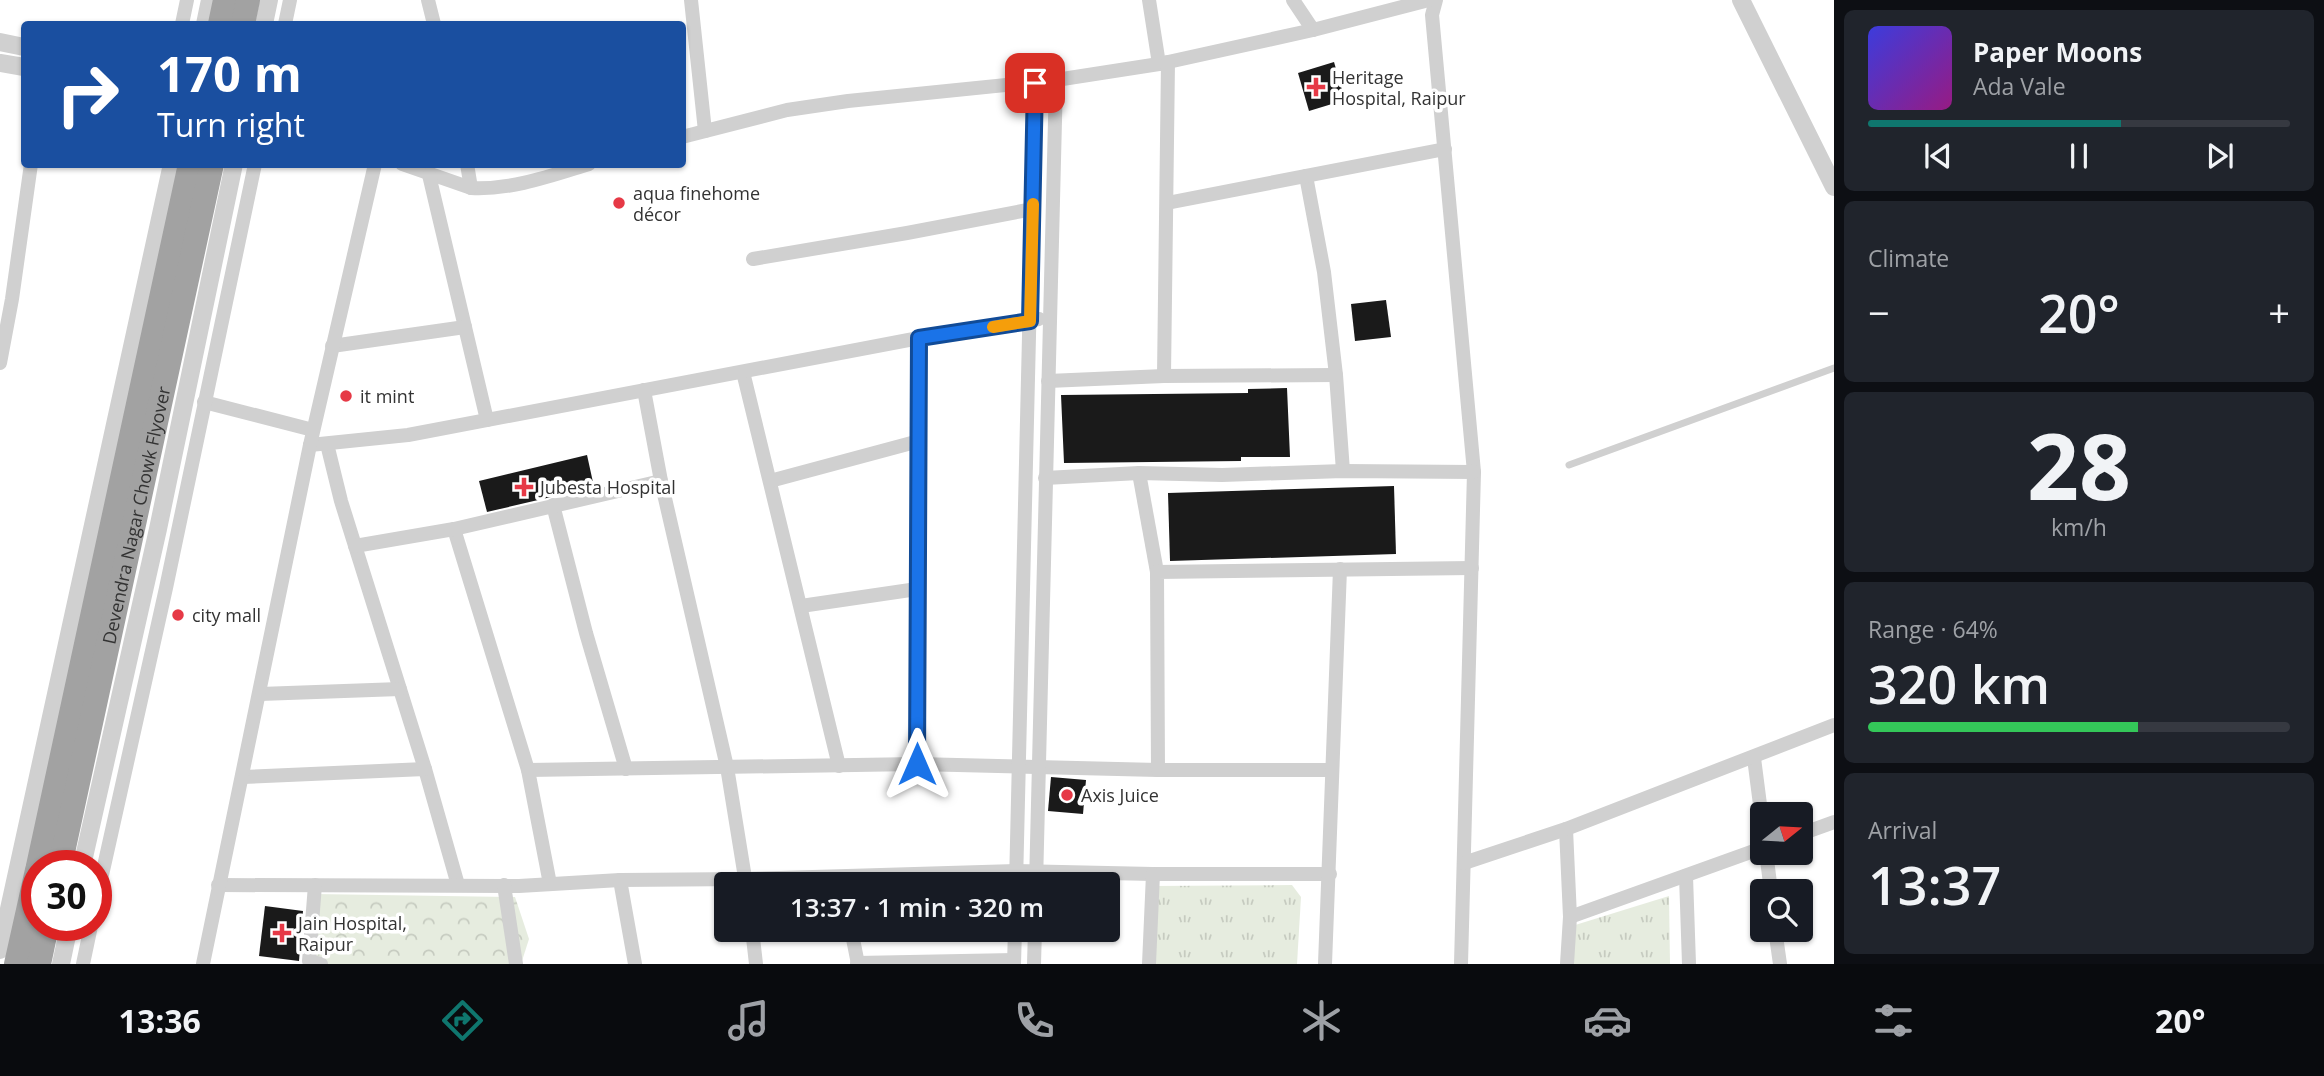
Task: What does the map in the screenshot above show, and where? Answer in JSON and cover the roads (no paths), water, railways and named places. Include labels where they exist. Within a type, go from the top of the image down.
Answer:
[{"type":"highway","points":[[221,21],[225,0]]},
{"type":"highway","points":[[244,21],[248,0]]},
{"type":"highway","name":"Devendra Nagar Chowk Flyover","points":[[41,850],[189,168]]},
{"type":"highway","name":"Devendra Nagar Chowk Flyover","points":[[63,850],[211,168]]},
{"type":"highway","name":"Devendra Nagar Chowk Flyover","points":[[16,964],[21,941]]},
{"type":"highway","points":[[39,964],[44,941]]},
{"type":"street","points":[[183,21],[187,0]]},
{"type":"street","points":[[206,21],[210,0]]},
{"type":"street","points":[[265,21],[269,0]]},
{"type":"street","points":[[286,21],[290,0]]},
{"type":"street","points":[[428,0],[433,21]]},
{"type":"street","points":[[691,0],[705,131]]},
{"type":"street","points":[[1149,0],[1163,63],[1167,203],[1164,376]]},
{"type":"street","points":[[1293,0],[1312,30]]},
{"type":"street","points":[[686,136],[788,110],[836,102],[1035,83],[1163,63],[1312,30],[1428,0],[1432,15],[1474,472],[1461,964]]},
{"type":"street","points":[[1741,0],[1834,187]]},
{"type":"street","points":[[0,42],[21,46]]},
{"type":"street","points":[[0,62],[21,66]]},
{"type":"street","points":[[1036,872],[1056,80]]},
{"type":"street","points":[[1016,872],[1035,83]]},
{"type":"street","points":[[1167,203],[1445,149]]},
{"type":"street","points":[[0,363],[30,168]]},
{"type":"street","points":[[0,950],[171,168]]},
{"type":"street","points":[[86,850],[158,529],[233,168]]},
{"type":"street","points":[[108,850],[254,168]]},
{"type":"street","points":[[202,964],[313,430],[374,168]]},
{"type":"street","points":[[412,168],[471,188],[515,186],[576,168]]},
{"type":"street","points":[[468,168],[471,188]]},
{"type":"street","points":[[429,175],[487,420]]},
{"type":"street","points":[[1306,176],[1324,272],[1336,375],[1343,471]]},
{"type":"street","points":[[753,259],[1033,209]]},
{"type":"street","points":[[310,445],[408,435],[1049,316]]},
{"type":"street","points":[[332,346],[465,327]]},
{"type":"street","points":[[917,764],[919,338]]},
{"type":"street","points":[[743,372],[839,766]]},
{"type":"street","points":[[1048,381],[1164,376],[1336,375]]},
{"type":"street","points":[[645,390],[661,481],[727,767],[744,872]]},
{"type":"street","points":[[204,402],[313,430]]},
{"type":"street","points":[[770,481],[919,441]]},
{"type":"street","points":[[327,444],[355,546],[425,768],[458,885]]},
{"type":"street","points":[[1045,478],[1139,473],[1222,475],[1343,471],[1474,472]]},
{"type":"street","points":[[1139,473],[1157,572],[1158,770]]},
{"type":"street","points":[[355,546],[454,529],[661,481]]},
{"type":"street","points":[[553,505],[586,633],[626,769]]},
{"type":"street","points":[[454,529],[528,770],[550,884]]},
{"type":"street","points":[[1157,572],[1472,568]]},
{"type":"street","points":[[1325,964],[1340,569]]},
{"type":"street","points":[[801,606],[917,589]]},
{"type":"street","points":[[260,694],[400,690]]},
{"type":"street","points":[[1464,863],[1566,829],[1834,726]]},
{"type":"street","points":[[1754,758],[1760,802]]},
{"type":"street","points":[[528,770],[917,764],[1158,770],[1332,770]]},
{"type":"street","points":[[242,777],[425,768]]},
{"type":"street","points":[[1813,830],[1834,822]]},
{"type":"street","points":[[1566,829],[1570,917],[1567,964]]},
{"type":"street","points":[[1570,917],[1750,852]]},
{"type":"street","points":[[1149,964],[1153,874]]},
{"type":"street","points":[[1120,875],[1330,874]]},
{"type":"street","points":[[1686,876],[1689,964]]},
{"type":"street","points":[[218,885],[504,886],[620,880],[714,881]]},
{"type":"street","points":[[620,880],[635,964]]},
{"type":"street","points":[[315,885],[309,961],[321,964]]},
{"type":"street","points":[[504,886],[516,964]]},
{"type":"street","points":[[61,964],[66,941]]},
{"type":"street","points":[[83,964],[88,941]]},
{"type":"street","points":[[753,942],[756,964]]},
{"type":"street","points":[[853,942],[857,964],[1014,962],[1015,942]]},
{"type":"street","points":[[1034,964],[1035,942]]},
{"type":"street","points":[[1777,942],[1780,964]]},
{"type":"lane","points":[[1569,465],[1834,368]]},
{"type":"place","name":"Heritage Hospital, Raipur","points":[[1316,87]]},
{"type":"place","name":"aqua finehome décor","points":[[619,203]]},
{"type":"place","name":"it mint","points":[[346,396]]},
{"type":"place","name":"Jubesta Hospital","points":[[524,487]]},
{"type":"place","name":"city mall","points":[[178,615]]},
{"type":"place","name":"Axis Juice","points":[[1067,795]]},
{"type":"place","name":"Jain Hospital, Raipur","points":[[282,933]]}]
